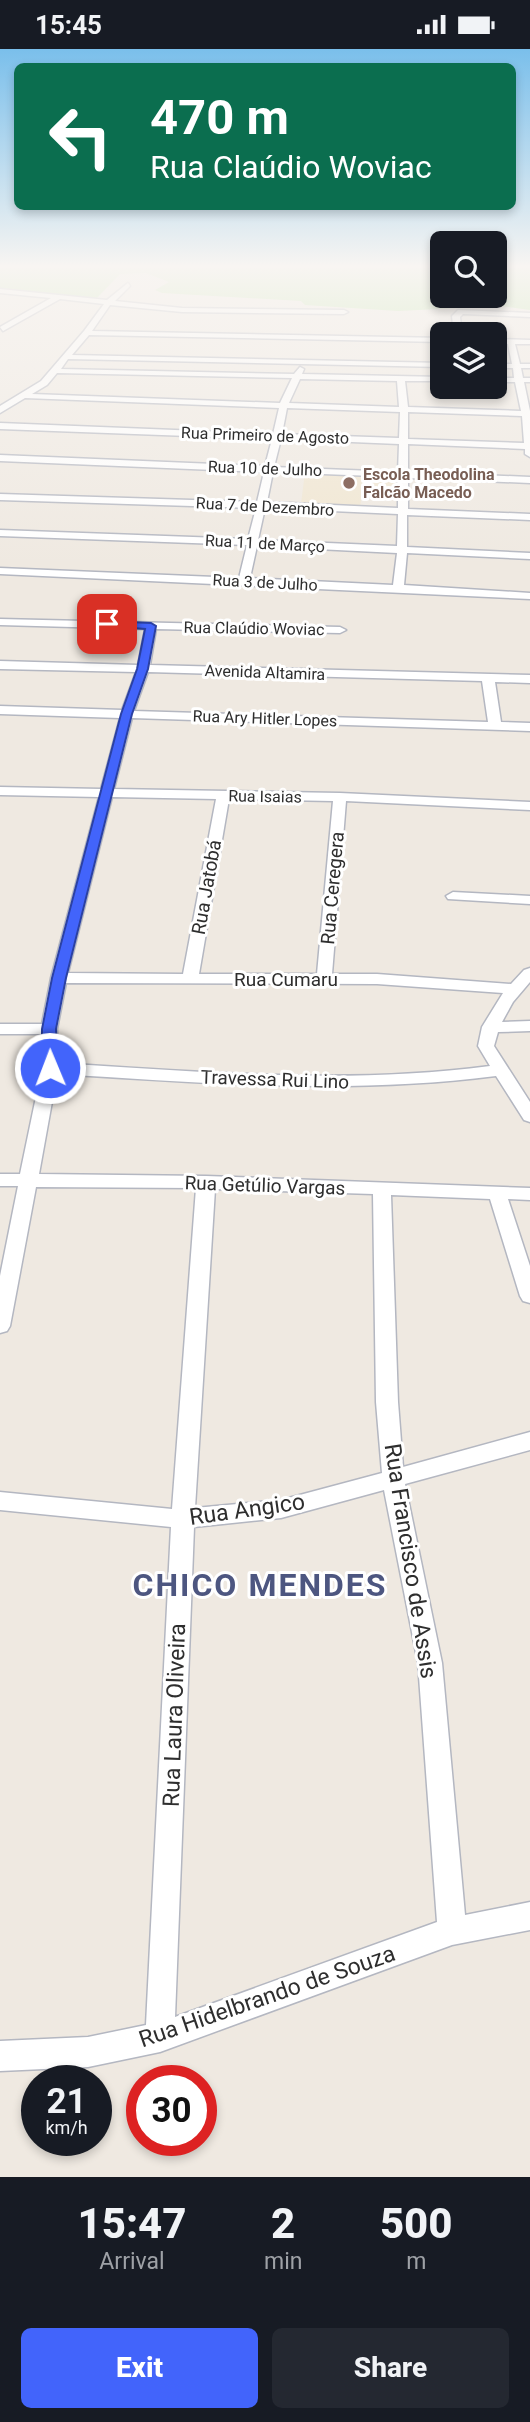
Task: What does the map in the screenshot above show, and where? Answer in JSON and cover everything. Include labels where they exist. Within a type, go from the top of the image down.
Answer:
[{"type":"street","points":[[0,410],[44,383],[57,367]]},
{"type":"street","points":[[244,581],[284,404],[299,367]]},
{"type":"street","points":[[413,367],[415,379]]},
{"type":"street","points":[[514,367],[528,414],[529,449]]},
{"type":"street","points":[[54,371],[430,379]]},
{"type":"street","points":[[398,587],[402,550],[404,410],[401,379]]},
{"type":"street","points":[[507,380],[530,381]]},
{"type":"street","points":[[25,396],[528,414]]},
{"type":"street","name":"Rua Primeiro de Agosto","points":[[0,426],[402,440],[529,449]]},
{"type":"street","name":"Rua 10 de Julho","points":[[0,458],[530,479]]},
{"type":"street","name":"Rua 7 de Dezembro","points":[[0,497],[530,517]]},
{"type":"street","name":"Rua 11 de Março","points":[[0,533],[530,556]]},
{"type":"street","name":"Rua 3 de Julho","points":[[0,571],[398,587],[530,596]]},
{"type":"street","name":"Rua Claúdio Woviac","points":[[0,622],[340,630]]},
{"type":"street","points":[[0,1326],[50,1068],[49,1029],[59,978],[105,793],[127,714],[143,669],[151,626]]},
{"type":"street","name":"Avenida Altamira","points":[[0,665],[530,679]]},
{"type":"street","points":[[488,678],[495,725]]},
{"type":"street","name":"Rua Ary Hitler Lopes","points":[[0,710],[530,727]]},
{"type":"street","name":"Rua Isaias","points":[[0,791],[340,797],[530,806]]},
{"type":"street","name":"Rua Jatobá","points":[[190,979],[222,796]]},
{"type":"street","name":"Rua Ceregera","points":[[324,979],[340,797]]},
{"type":"street","points":[[453,896],[530,900]]},
{"type":"street","points":[[530,973],[498,1009],[489,1027],[486,1046],[530,1116]]},
{"type":"street","name":"Rua Cumaru","points":[[59,978],[377,979],[513,989]]},
{"type":"street","points":[[489,1027],[530,1026]]},
{"type":"street","points":[[0,1029],[49,1029]]},
{"type":"street","name":"Travessa Rui Lino","points":[[50,1068],[355,1082],[453,1078],[499,1070]]},
{"type":"street","name":"Rua Getúlio Vargas","points":[[0,1180],[206,1182],[530,1194]]},
{"type":"street","name":"Rua Laura Oliveira","points":[[160,2037],[183,1519],[206,1182]]},
{"type":"street","name":"Rua Francisco de Assis","points":[[382,1189],[387,1402],[393,1478],[430,1663],[452,1931]]},
{"type":"street","points":[[497,1193],[530,1296]]},
{"type":"street","name":"Rua Angico","points":[[0,1501],[183,1519],[281,1509],[530,1441]]},
{"type":"street","name":"Rua Hidelbrando de Souza","points":[[0,2056],[88,2052],[160,2037],[452,1931],[530,1916]]},
{"type":"shaded area","name":"Escola Theodolina Falcão Macedo","points":[[305,472],[394,476],[396,490],[363,489],[360,506],[301,504]]},
{"type":"place","name":"Escola Theodolina Falcão Macedo","points":[[349,483]]},
{"type":"district","name":"CHICO MENDES","points":[[260,1585]]},
{"type":"route","points":[[50,1068],[49,1029],[59,978],[105,793],[127,714],[143,669],[151,626],[107,624]]}]
